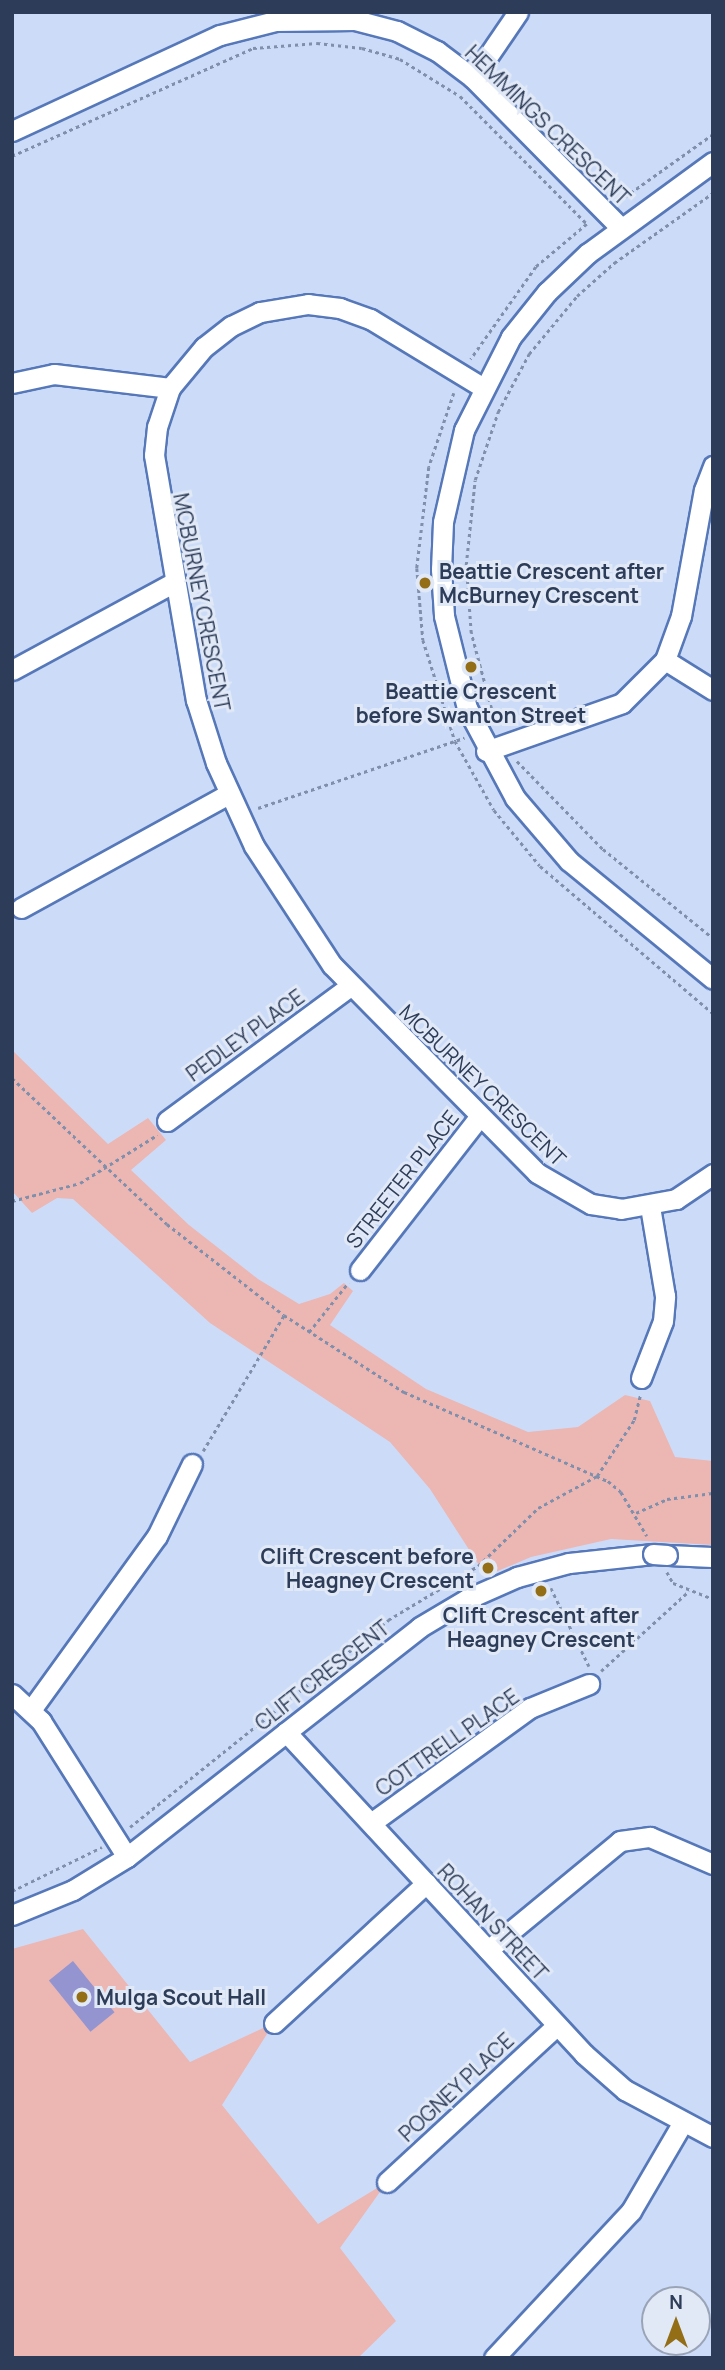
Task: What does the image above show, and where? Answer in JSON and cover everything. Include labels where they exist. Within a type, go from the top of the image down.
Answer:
[{"type":"street","points":[[473,78],[517,12]]},
{"type":"street","name":"HEMMINGS CRESCENT","points":[[12,131],[220,35],[275,21],[313,15],[355,20],[397,31],[437,51],[473,78],[621,228]]},
{"type":"street","points":[[713,162],[621,228],[547,292],[511,337],[482,387],[451,476],[441,569],[453,663],[482,742],[514,798],[569,861],[713,979]]},
{"type":"street","name":"MCBURNEY CRESCENT","points":[[482,387],[370,319],[340,308],[308,304],[260,312],[231,326],[204,347],[170,388],[157,427],[154,455],[173,583],[196,699],[228,794],[283,896],[350,986],[480,1116],[563,1191],[601,1206],[650,1206],[676,1199],[713,1174]]},
{"type":"street","points":[[12,383],[54,374],[170,388]]},
{"type":"street","points":[[482,742],[506,744],[622,703],[665,660],[681,616],[704,490],[713,466]]},
{"type":"street","points":[[12,670],[173,583]]},
{"type":"street","points":[[665,660],[713,690]]},
{"type":"street","points":[[20,908],[228,794]]},
{"type":"street","name":"PEDLEY PLACE","points":[[167,1121],[350,986]]},
{"type":"street","name":"STREETER PLACE","points":[[360,1270],[480,1116]]},
{"type":"street","points":[[641,1378],[663,1321],[665,1296],[650,1206]]},
{"type":"street","points":[[31,1710],[157,1536],[192,1464]]},
{"type":"street","name":"CLIFT CRESCENT","points":[[12,1915],[73,1890],[127,1857],[420,1627],[467,1599],[517,1577],[569,1563],[657,1551],[707,1559]]},
{"type":"street","name":"COTTRELL PLACE","points":[[371,1824],[530,1708],[589,1684]]},
{"type":"street","points":[[12,1694],[31,1710],[127,1857]]},
{"type":"street","name":"ROHAN STREET","points":[[286,1732],[557,2025],[618,2085],[713,2137]]},
{"type":"street","points":[[488,1950],[620,1841],[650,1837],[713,1864]]},
{"type":"street","points":[[274,2023],[426,1883]]},
{"type":"street","name":"POGNEY PLACE","points":[[387,2182],[557,2025]]},
{"type":"street","points":[[494,2358],[631,2211],[683,2122]]},
{"type":"path","points":[[12,156],[253,48],[317,43],[400,59],[460,96],[587,224],[536,267],[469,363]]},
{"type":"path","points":[[621,199],[713,134]]},
{"type":"path","points":[[239,815],[482,742],[495,728],[467,599],[468,520],[475,480],[498,412],[529,354],[577,296],[614,263],[713,193]]},
{"type":"path","points":[[506,744],[585,832],[713,938]]},
{"type":"path","points":[[12,1078],[105,1168],[211,1261],[309,1332],[404,1392],[617,1487],[635,1513],[673,1583],[713,1598]]},
{"type":"path","points":[[12,1201],[80,1183],[154,1139],[167,1121]]},
{"type":"path","points":[[309,1332],[360,1270]]},
{"type":"path","points":[[192,1464],[284,1315]]},
{"type":"path","points":[[130,1826],[388,1620],[478,1566],[538,1508],[597,1476],[634,1420],[641,1378]]},
{"type":"path","points":[[635,1513],[667,1499],[713,1493]]},
{"type":"path","points":[[478,1566],[482,1574]]},
{"type":"path","points":[[551,1588],[589,1659],[589,1684]]},
{"type":"path","points":[[589,1684],[690,1591]]},
{"type":"path","points":[[12,1891],[100,1849]]},
{"type":"shaded area","points":[[12,1050],[108,1144],[148,1118],[166,1140],[131,1170],[189,1225],[258,1279],[299,1304],[330,1294],[344,1283],[353,1291],[330,1325],[426,1389],[528,1432],[578,1427],[625,1395],[650,1401],[675,1457],[713,1461],[713,1545],[611,1539],[531,1557],[486,1576],[430,1489],[390,1442],[210,1323],[73,1199],[57,1198],[32,1213],[12,1191]]},
{"type":"shaded area","points":[[83,1929],[190,2062],[274,2023],[222,2105],[318,2224],[387,2182],[340,2248],[396,2321],[358,2358],[12,2358],[12,1949]]},
{"type":"building","name":"Mulga Scout Hall","points":[[73,1961],[115,2012],[90,2032],[49,1981]]},
{"type":"place","name":"Beattie Crescent after McBurney Crescent","points":[[425,583]]},
{"type":"place","name":"Beattie Crescent before Swanton Street","points":[[471,667]]},
{"type":"place","name":"Clift Crescent before Heagney Crescent","points":[[488,1568]]},
{"type":"place","name":"Clift Crescent after Heagney Crescent","points":[[541,1591]]},
{"type":"place","name":"Mulga Scout Hall","points":[[82,1997]]}]
